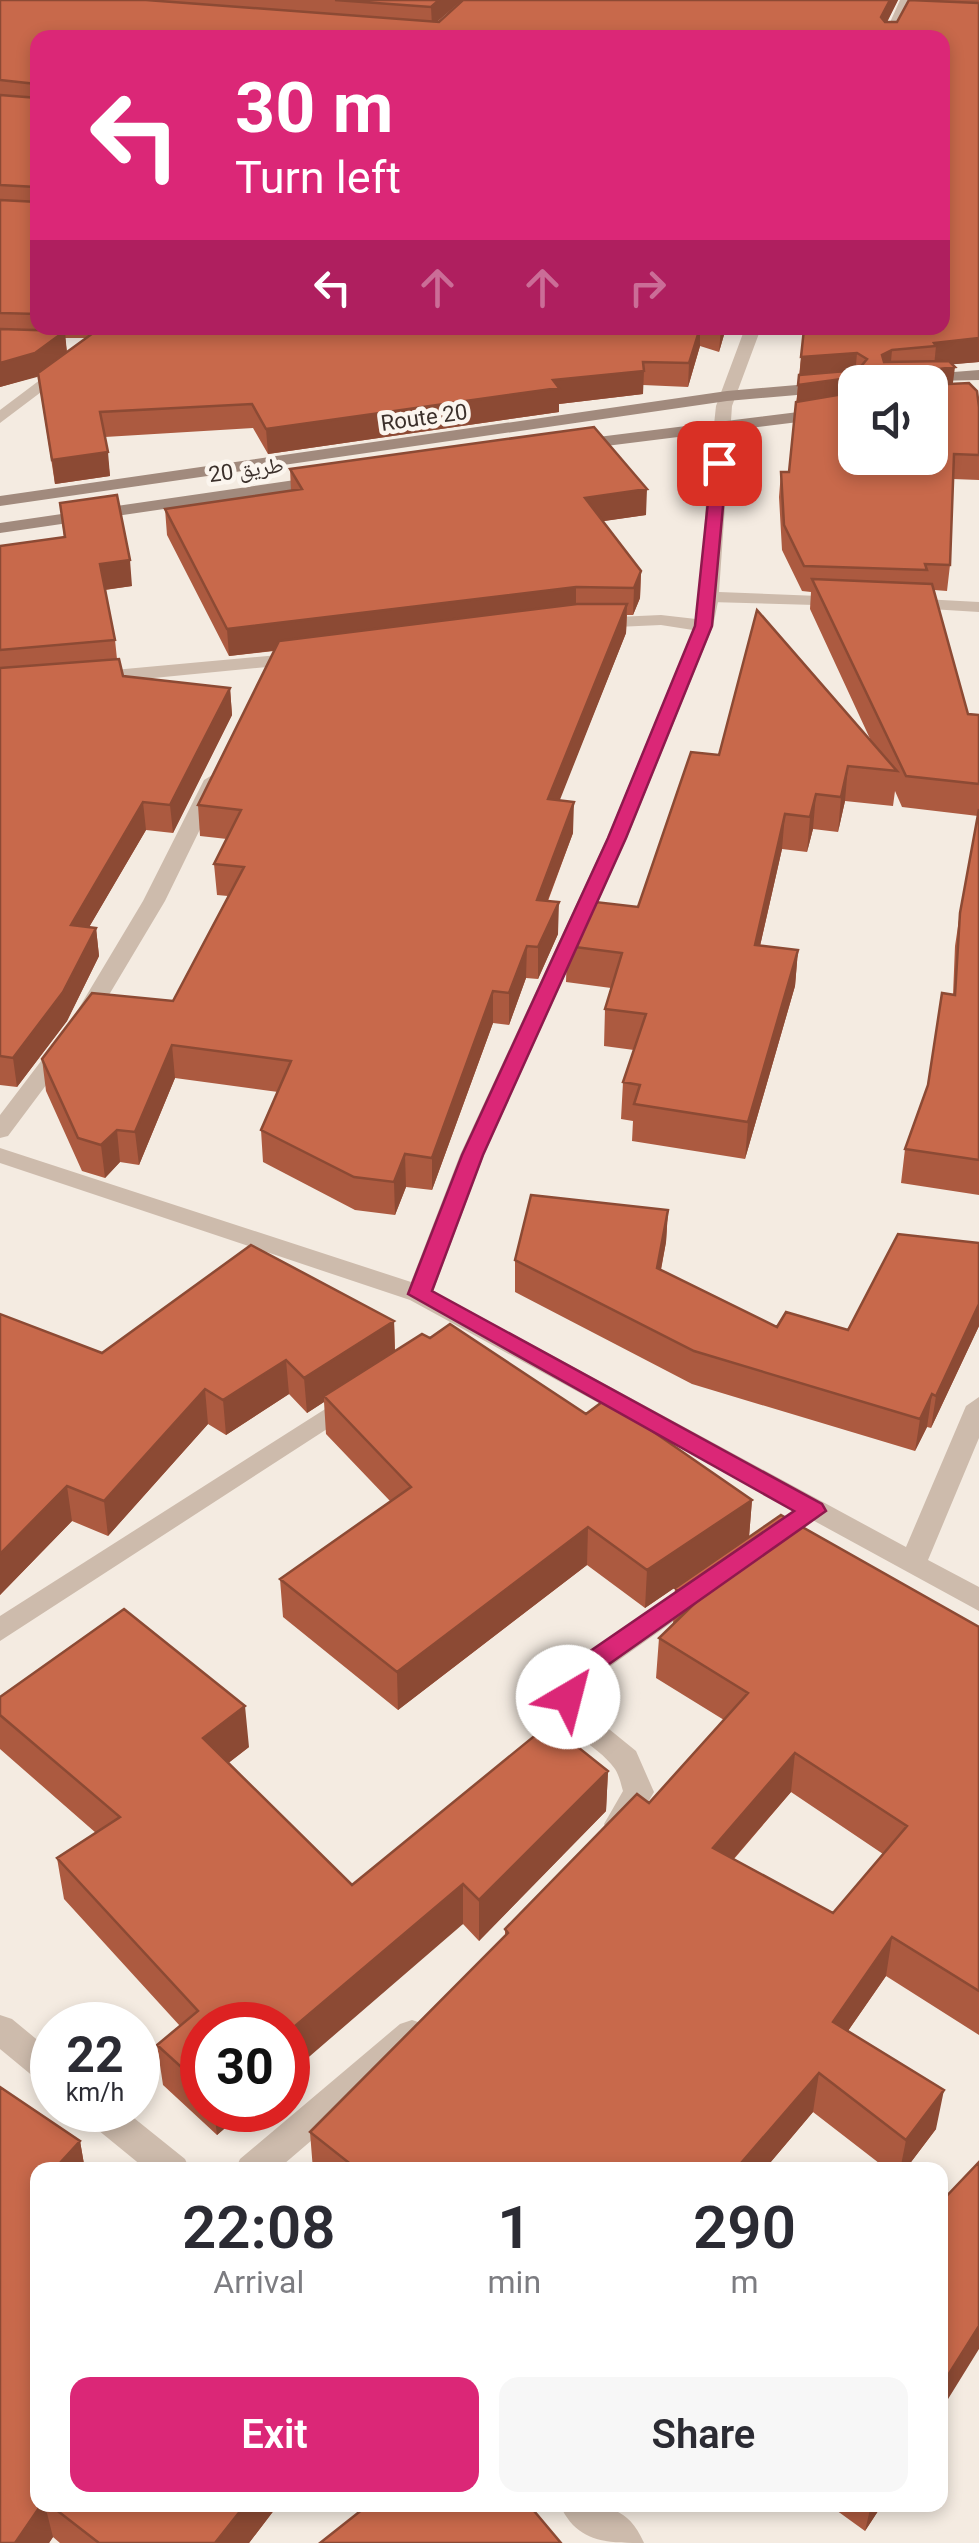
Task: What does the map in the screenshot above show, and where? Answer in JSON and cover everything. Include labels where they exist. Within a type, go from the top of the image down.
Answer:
[{"type":"main road","points":[[948,377],[979,375]]},
{"type":"main road","name":"Route 20","points":[[0,501],[727,396],[838,387]]},
{"type":"main road","points":[[547,449],[838,412]]},
{"type":"main road","name":"طريق 20","points":[[0,528],[338,478]]},
{"type":"street","points":[[893,30],[904,6],[922,12]]},
{"type":"street","points":[[0,418],[109,335]]},
{"type":"street","points":[[419,1294],[472,1155],[617,838],[704,626],[710,597],[714,498],[727,396],[750,335]]},
{"type":"street","points":[[60,345],[94,347]]},
{"type":"street","points":[[710,597],[979,608]]},
{"type":"street","points":[[581,624],[661,620],[704,626]]},
{"type":"street","points":[[78,680],[267,672],[330,656]]},
{"type":"street","points":[[0,1131],[80,1025],[154,901],[221,765]]},
{"type":"street","points":[[0,1155],[419,1294],[460,1330],[979,1600]]},
{"type":"street","points":[[0,1630],[368,1390]]},
{"type":"street","points":[[913,1564],[979,1406]]},
{"type":"street","points":[[782,1533],[814,1511]]},
{"type":"street","points":[[596,1847],[623,1820],[640,1792],[626,1758],[578,1724],[568,1697],[574,1676],[734,1566]]},
{"type":"street","points":[[261,2162],[438,2010]]},
{"type":"street","points":[[0,2029],[30,2054]]},
{"type":"street","points":[[126,2132],[163,2162]]},
{"type":"street","points":[[587,2512],[625,2543]]},
{"type":"building","points":[[0,0],[146,0],[439,22],[463,0],[890,0],[881,17],[885,22],[897,22],[909,0],[979,3],[979,338],[892,350],[882,355],[884,362],[949,361],[955,367],[948,368],[862,365],[867,359],[857,353],[801,357],[803,335],[950,335],[950,30],[30,30],[30,83],[0,80]]},
{"type":"building","points":[[335,0],[439,0],[431,7]]},
{"type":"building","points":[[0,95],[30,97],[30,187],[0,185]]},
{"type":"building","points":[[0,200],[30,202],[30,314],[0,313]]},
{"type":"building","points":[[0,329],[60,335],[35,353],[0,363]]},
{"type":"building","points":[[90,335],[698,335],[689,363],[643,362],[644,371],[553,380],[559,388],[266,429],[252,404],[100,412],[108,452],[52,460],[38,373]]},
{"type":"building","points":[[838,372],[838,380],[798,385],[799,375]]},
{"type":"building","points":[[969,383],[977,391],[979,455],[954,454],[950,565],[925,564],[927,570],[804,566],[784,525],[781,472],[789,472],[796,402],[838,395],[838,475],[948,475],[948,384]]},
{"type":"building","points":[[594,427],[647,489],[585,498],[641,571],[634,588],[576,587],[227,629],[165,509],[302,489],[290,469]]},
{"type":"building","points":[[117,495],[130,560],[100,564],[115,640],[0,650],[0,546],[65,537],[60,503]]},
{"type":"building","points":[[812,579],[932,584],[968,714],[979,715],[979,784],[906,776]]},
{"type":"building","points":[[577,604],[627,604],[548,799],[574,802],[537,900],[559,902],[538,947],[527,946],[509,993],[493,991],[432,1158],[405,1154],[394,1182],[354,1177],[261,1130],[291,1061],[172,1045],[135,1132],[117,1130],[101,1145],[78,1138],[42,1059],[92,993],[173,1001],[244,867],[214,864],[241,810],[198,805],[279,641]]},
{"type":"building","points":[[757,610],[897,771],[848,766],[841,797],[816,794],[810,817],[785,814],[755,945],[798,950],[748,1122],[634,1104],[640,1085],[623,1082],[646,1014],[605,1009],[622,953],[567,946],[587,901],[638,907],[691,752],[719,755]]},
{"type":"building","points":[[119,659],[123,676],[230,688],[170,805],[143,802],[71,925],[96,928],[63,992],[13,1058],[0,1056],[0,668]]},
{"type":"building","points":[[979,809],[979,1160],[905,1149],[928,1085],[942,993],[955,995],[960,913]]},
{"type":"building","points":[[531,1195],[668,1210],[657,1268],[777,1327],[786,1312],[848,1330],[898,1234],[979,1243],[979,1304],[936,1396],[932,1394],[920,1419],[694,1351],[515,1260]]},
{"type":"building","points":[[251,1245],[394,1321],[304,1378],[286,1360],[223,1400],[205,1389],[104,1501],[67,1486],[0,1554],[0,1314],[102,1353]]},
{"type":"building","points":[[450,1324],[586,1414],[606,1399],[752,1500],[647,1570],[588,1527],[397,1672],[280,1579],[411,1487],[324,1396],[422,1334],[430,1338]]},
{"type":"building","points":[[781,1515],[979,1627],[979,1991],[892,1937],[833,2022],[944,2090],[906,2140],[819,2073],[742,2162],[348,2162],[310,2132],[508,1933],[505,1929],[637,1794],[649,1803],[748,1693],[659,1638],[695,1603],[675,1588]],"holes":[[[795,1753],[907,1826],[833,1913],[713,1848]]]},
{"type":"building","points":[[124,1609],[245,1706],[203,1738],[352,1885],[549,1724],[608,1771],[479,1900],[463,1884],[310,2013],[310,2002],[190,2002],[57,1858],[120,1817],[0,1715],[0,1697]]},
{"type":"building","points":[[180,2026],[180,2066],[160,2048],[160,2043]]},
{"type":"building","points":[[0,2087],[30,2107],[30,2132],[67,2132],[80,2141],[61,2162],[30,2162],[30,2512],[36,2512],[15,2543],[0,2543]]},
{"type":"building","points":[[979,2162],[979,2326],[948,2375],[948,2195]]},
{"type":"building","points":[[59,2512],[239,2512],[215,2543],[99,2543]]},
{"type":"building","points":[[359,2512],[535,2512],[561,2543],[320,2543]]},
{"type":"route","points":[[568,1697],[574,1676],[814,1511],[468,1325],[419,1294],[472,1155],[617,838],[704,626],[710,597],[719,463]]}]
